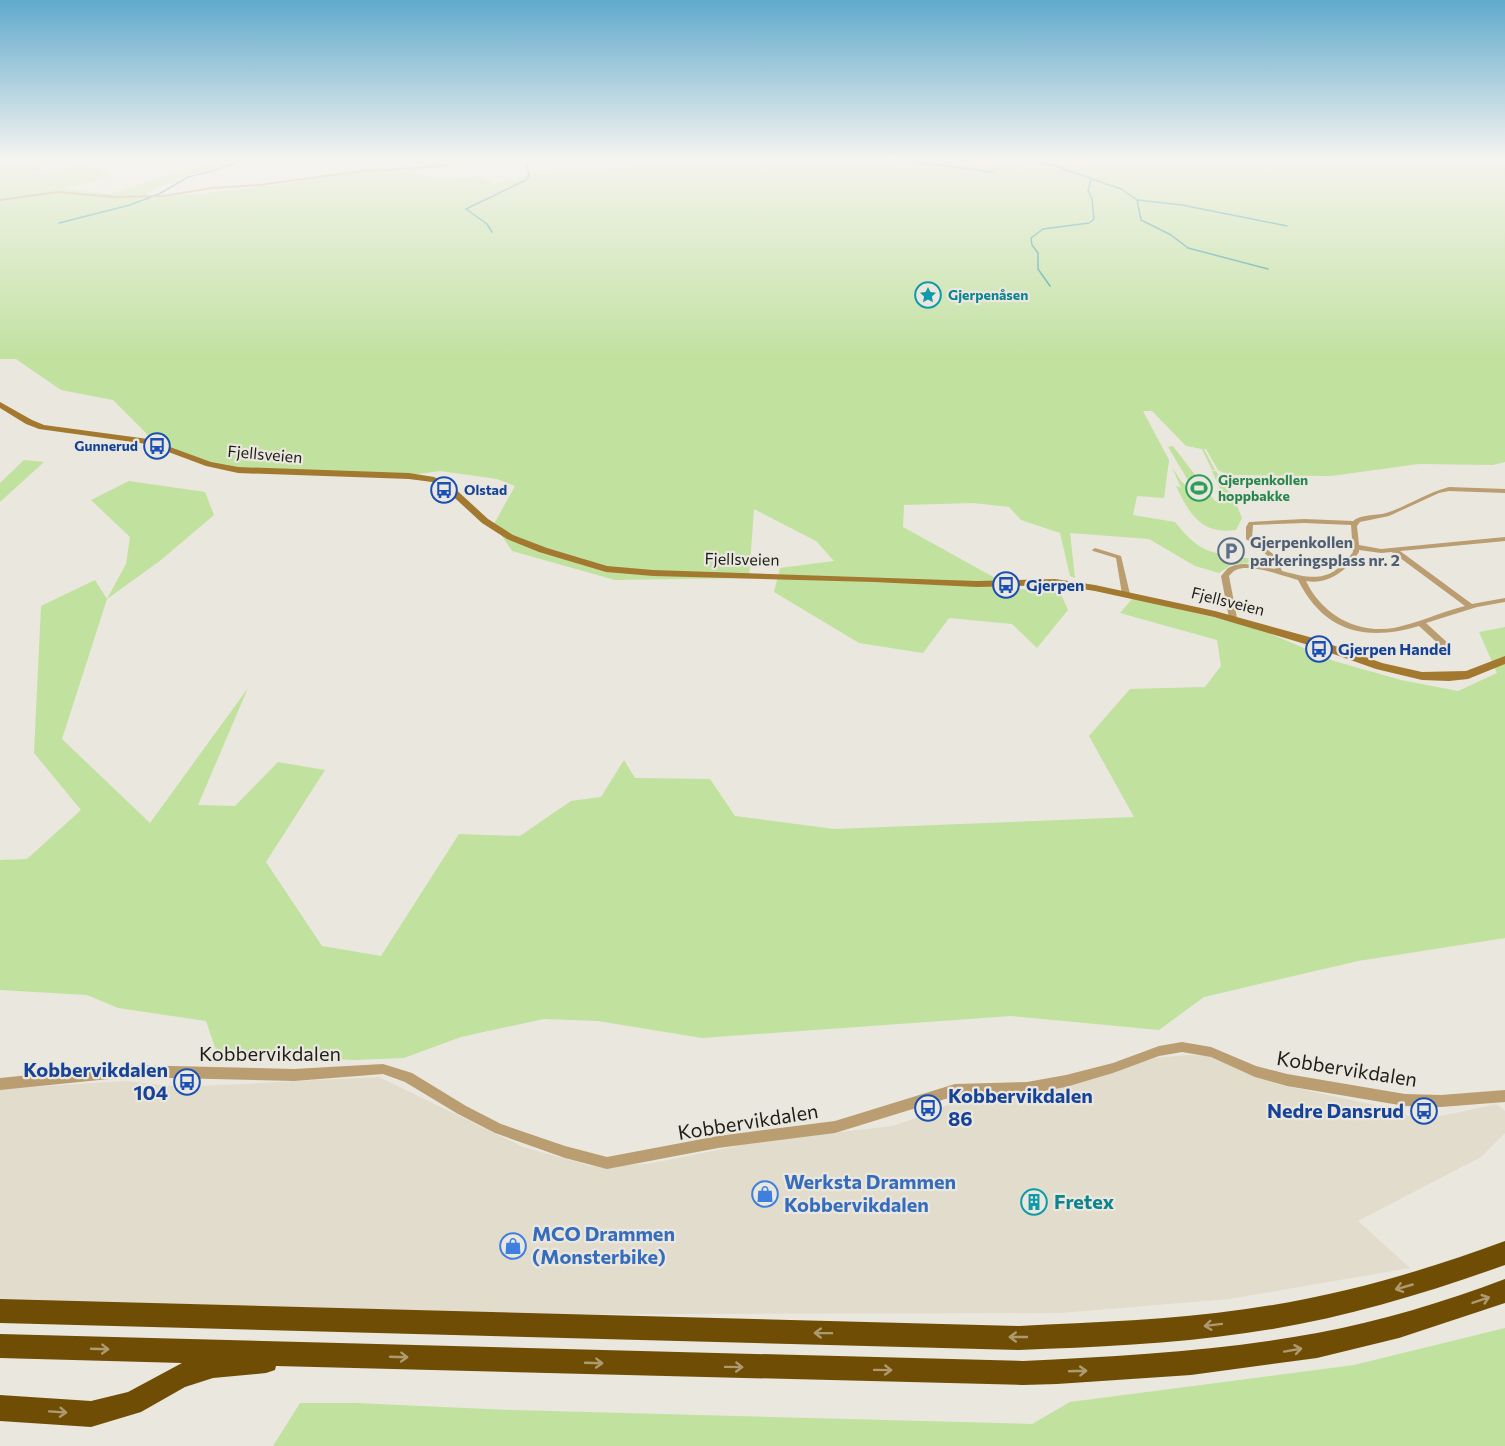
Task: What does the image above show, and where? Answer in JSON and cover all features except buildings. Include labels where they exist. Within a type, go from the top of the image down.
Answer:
[{"type":"highway","points":[[0,1311],[1019,1338],[1126,1334],[1266,1318],[1341,1303],[1398,1289],[1505,1253]]},
{"type":"highway","points":[[0,1346],[1023,1373],[1134,1369],[1292,1350],[1421,1320],[1505,1292]]},
{"type":"highway","points":[[0,1408],[91,1414],[132,1403],[180,1376],[213,1366],[340,1355]]},
{"type":"main road","name":"Fjellsveien","points":[[0,404],[28,422],[42,427],[148,442],[230,469],[298,474],[409,476],[434,480],[448,487],[485,521],[510,537],[543,550],[606,569],[653,573],[977,584],[1055,582],[1126,594],[1233,618],[1380,666],[1422,676],[1468,675],[1505,660]]},
{"type":"street","points":[[1279,572],[1275,558],[1249,539],[1251,523],[1304,521],[1354,523],[1361,518],[1394,512],[1437,492],[1449,489],[1505,491]]},
{"type":"street","points":[[1233,618],[1226,579],[1227,572],[1239,566],[1279,572],[1301,579],[1319,580],[1328,577],[1353,556],[1356,548],[1354,523]]},
{"type":"street","points":[[1356,548],[1381,551],[1505,540]]},
{"type":"street","points":[[1095,550],[1119,557],[1126,594]]},
{"type":"street","points":[[1394,550],[1469,605]]},
{"type":"street","points":[[1301,579],[1312,602],[1340,622],[1364,629],[1385,631],[1469,605],[1505,600]]},
{"type":"street","points":[[1418,650],[1436,653],[1447,647],[1420,621]]},
{"type":"street","name":"Kobbervikdalen","points":[[0,1084],[129,1071],[294,1075],[383,1069],[408,1077],[462,1110],[499,1129],[560,1151],[608,1163],[718,1142],[835,1127],[955,1090],[1027,1088],[1066,1081],[1113,1068],[1160,1051],[1182,1047],[1211,1052],[1255,1071],[1287,1080],[1405,1100],[1441,1101],[1505,1096]]},
{"type":"shaded area","points":[[1210,1056],[1277,1084],[1374,1105],[1420,1119],[1496,1104],[1505,1111],[1505,1133],[1481,1157],[1358,1221],[1410,1268],[1229,1299],[1061,1313],[0,1316],[0,1089],[125,1081],[181,1087],[379,1077],[523,1147],[591,1166],[648,1164],[762,1141],[893,1126],[930,1113],[963,1097],[1020,1094],[1094,1079],[1154,1058]]},
{"type":"green space","points":[[0,225],[1505,225],[1505,462],[1493,465],[1419,464],[1331,476],[1228,475],[1218,470],[1206,449],[1204,449],[1215,470],[1212,470],[1202,449],[1186,446],[1152,411],[1143,411],[1169,460],[1164,498],[1137,496],[1133,515],[1175,522],[1193,541],[1209,551],[1252,559],[1248,563],[1231,565],[1219,573],[1195,566],[1149,539],[1070,533],[1075,578],[1070,576],[1060,533],[1021,520],[1009,507],[973,503],[904,505],[903,527],[1015,589],[1059,590],[1068,610],[1037,648],[1012,624],[949,618],[923,653],[859,643],[774,592],[780,568],[834,561],[816,541],[754,509],[749,578],[615,580],[512,551],[494,524],[515,486],[497,479],[440,471],[404,476],[234,470],[157,444],[113,400],[61,390],[16,359],[0,359]]},
{"type":"green space","name":"Gjerpenkollen hoppbakke","points":[[1173,446],[1215,501],[1225,501],[1212,471],[1216,471],[1235,501],[1242,518],[1236,530],[1214,529],[1206,526],[1192,514],[1176,486],[1181,488],[1172,467],[1181,481],[1198,497],[1168,447]]},
{"type":"green space","points":[[24,460],[44,462],[0,502],[0,483]]},
{"type":"green space","points":[[129,481],[205,492],[214,515],[161,560],[107,599],[126,564],[130,537],[91,500]]},
{"type":"green space","points":[[95,580],[107,599],[62,739],[150,823],[248,688],[198,805],[235,806],[278,762],[325,770],[266,862],[322,946],[381,956],[459,834],[520,836],[571,801],[601,797],[624,760],[635,778],[710,779],[735,816],[834,829],[1134,817],[1089,736],[1130,689],[1205,687],[1221,666],[1217,640],[1120,613],[1133,598],[1229,621],[1271,634],[1334,661],[1401,680],[1458,691],[1497,673],[1479,632],[1505,627],[1505,938],[1358,961],[1204,997],[1159,1030],[1011,1016],[702,1038],[598,1021],[544,1019],[461,1037],[404,1058],[354,1060],[217,1053],[206,1021],[118,1008],[87,995],[0,990],[0,860],[27,859],[81,810],[34,753],[41,606]]},
{"type":"green space","points":[[1505,1328],[1505,1446],[273,1446],[300,1403],[1032,1424],[1070,1402],[1354,1365]]},
{"type":"waterway","points":[[488,225],[492,232]]},
{"type":"waterway","points":[[1050,286],[1038,269],[1038,253],[1032,245],[1031,238],[1043,229],[1070,225]]},
{"type":"waterway","points":[[1152,225],[1171,235],[1188,248],[1268,269]]},
{"type":"place","name":"Gjerpenåsen","points":[[928,295]]},
{"type":"place","name":"Gunnerud","points":[[157,446]]},
{"type":"place","name":"Gjerpenkollen hoppbakke","points":[[1199,488]]},
{"type":"place","name":"Olstad","points":[[444,490]]},
{"type":"place","name":"Gjerpenkollen parkeringsplass nr. 2","points":[[1231,551]]},
{"type":"place","name":"Gjerpen","points":[[1006,585]]},
{"type":"place","name":"Gjerpen Handel","points":[[1319,649]]},
{"type":"place","name":"Kobbervikdalen 104","points":[[187,1082]]},
{"type":"place","name":"Kobbervikdalen 86","points":[[928,1108]]},
{"type":"place","name":"Nedre Dansrud","points":[[1424,1111]]},
{"type":"place","name":"Werksta Drammen Kobbervikdalen","points":[[765,1194]]},
{"type":"place","name":"Fretex","points":[[1034,1202]]},
{"type":"place","name":"MCO Drammen (Monsterbike)","points":[[513,1246]]}]
